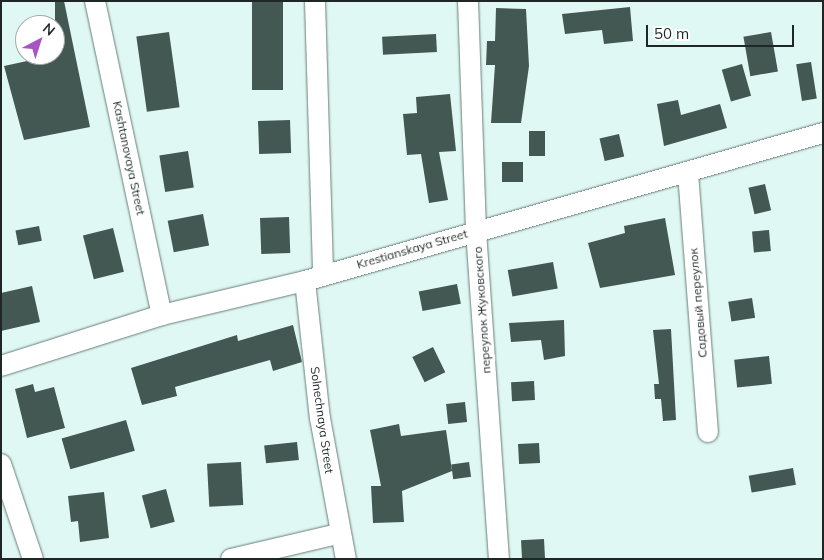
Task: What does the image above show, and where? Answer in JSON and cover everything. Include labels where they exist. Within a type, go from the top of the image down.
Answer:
[{"type":"street","name":"Kashtanovaya Street","points":[[95,1],[162,315]]},
{"type":"street","name":"Solnechnaya Street","points":[[315,1],[314,278],[338,534],[346,559]]},
{"type":"street","name":"переулок Жуковского","points":[[468,1],[476,231],[499,559]]},
{"type":"street","name":"Krestianskaya Street","points":[[1,366],[162,315],[314,278],[823,133]]},
{"type":"street","name":"Садовый переулок","points":[[688,173],[708,432]]},
{"type":"street","points":[[1,464],[33,559]]},
{"type":"street","points":[[231,559],[338,534]]},
{"type":"building","points":[[55,1],[64,1],[90,127],[24,140],[4,66],[15,64],[65,65],[65,15],[55,15]]},
{"type":"building","points":[[252,1],[283,1],[283,90],[252,90]]},
{"type":"building","points":[[630,7],[633,41],[604,44],[602,30],[565,34],[562,14]]},
{"type":"building","points":[[496,8],[526,9],[529,66],[521,123],[491,123],[495,65],[486,65],[487,41],[495,41]]},
{"type":"building","points":[[169,32],[180,107],[147,112],[136,37]]},
{"type":"building","points":[[771,32],[778,71],[750,76],[743,37]]},
{"type":"building","points":[[436,34],[437,52],[383,55],[382,37]]},
{"type":"building","points":[[811,62],[817,99],[802,101],[796,64]]},
{"type":"building","points":[[742,64],[751,96],[731,102],[722,70]]},
{"type":"building","points":[[450,94],[456,151],[439,152],[448,200],[429,203],[421,154],[407,155],[403,114],[417,113],[416,97]]},
{"type":"building","points":[[678,100],[681,115],[720,104],[727,128],[664,146],[657,104]]},
{"type":"building","points":[[290,120],[291,153],[259,154],[258,121]]},
{"type":"building","points":[[529,131],[545,131],[545,156],[529,156]]},
{"type":"building","points":[[619,134],[624,156],[605,161],[600,138]]},
{"type":"building","points":[[188,151],[194,188],[165,192],[159,156]]},
{"type":"building","points":[[502,162],[523,162],[523,182],[502,182]]},
{"type":"building","points":[[765,184],[771,210],[755,214],[748,188]]},
{"type":"building","points":[[203,214],[209,245],[174,252],[168,221]]},
{"type":"building","points":[[289,217],[290,253],[261,254],[260,218]]},
{"type":"building","points":[[665,218],[675,275],[600,288],[588,243],[625,233],[624,226]]},
{"type":"building","points":[[39,226],[42,241],[18,245],[15,231]]},
{"type":"building","points":[[113,228],[124,272],[94,279],[83,235]]},
{"type":"building","points":[[769,230],[771,251],[754,252],[752,231]]},
{"type":"building","points":[[553,262],[558,289],[512,297],[508,270]]},
{"type":"building","points":[[457,284],[461,304],[423,311],[419,291]]},
{"type":"building","points":[[32,286],[40,322],[1,331],[1,293]]},
{"type":"building","points":[[752,298],[755,318],[731,322],[728,302]]},
{"type":"building","points":[[564,320],[565,356],[544,360],[541,340],[511,342],[509,323]]},
{"type":"building","points":[[293,325],[302,362],[273,371],[270,360],[175,387],[177,396],[142,405],[131,368],[237,335],[238,341]]},
{"type":"building","points":[[671,329],[676,420],[663,421],[661,399],[655,399],[654,384],[659,384],[653,330]]},
{"type":"building","points":[[433,347],[445,372],[425,382],[412,357]]},
{"type":"building","points":[[769,356],[772,384],[737,388],[734,360]]},
{"type":"building","points":[[534,381],[535,400],[512,401],[511,382]]},
{"type":"building","points":[[33,384],[35,392],[54,387],[65,428],[27,438],[15,389]]},
{"type":"building","points":[[465,402],[467,422],[448,424],[446,404]]},
{"type":"building","points":[[126,420],[135,451],[70,469],[62,438]]},
{"type":"building","points":[[399,424],[401,436],[446,430],[452,471],[402,491],[404,522],[373,523],[371,486],[381,486],[370,430]]},
{"type":"building","points":[[297,442],[299,460],[266,463],[264,445]]},
{"type":"building","points":[[539,443],[540,463],[519,464],[518,444]]},
{"type":"building","points":[[241,462],[243,505],[209,507],[207,464]]},
{"type":"building","points":[[469,462],[471,477],[453,479],[451,465]]},
{"type":"building","points":[[793,468],[796,485],[752,493],[749,476]]},
{"type":"building","points":[[166,489],[175,522],[151,528],[142,495]]},
{"type":"building","points":[[104,492],[109,538],[80,542],[78,521],[71,522],[68,496]]},
{"type":"building","points":[[544,539],[545,558],[522,559],[521,540]]}]
